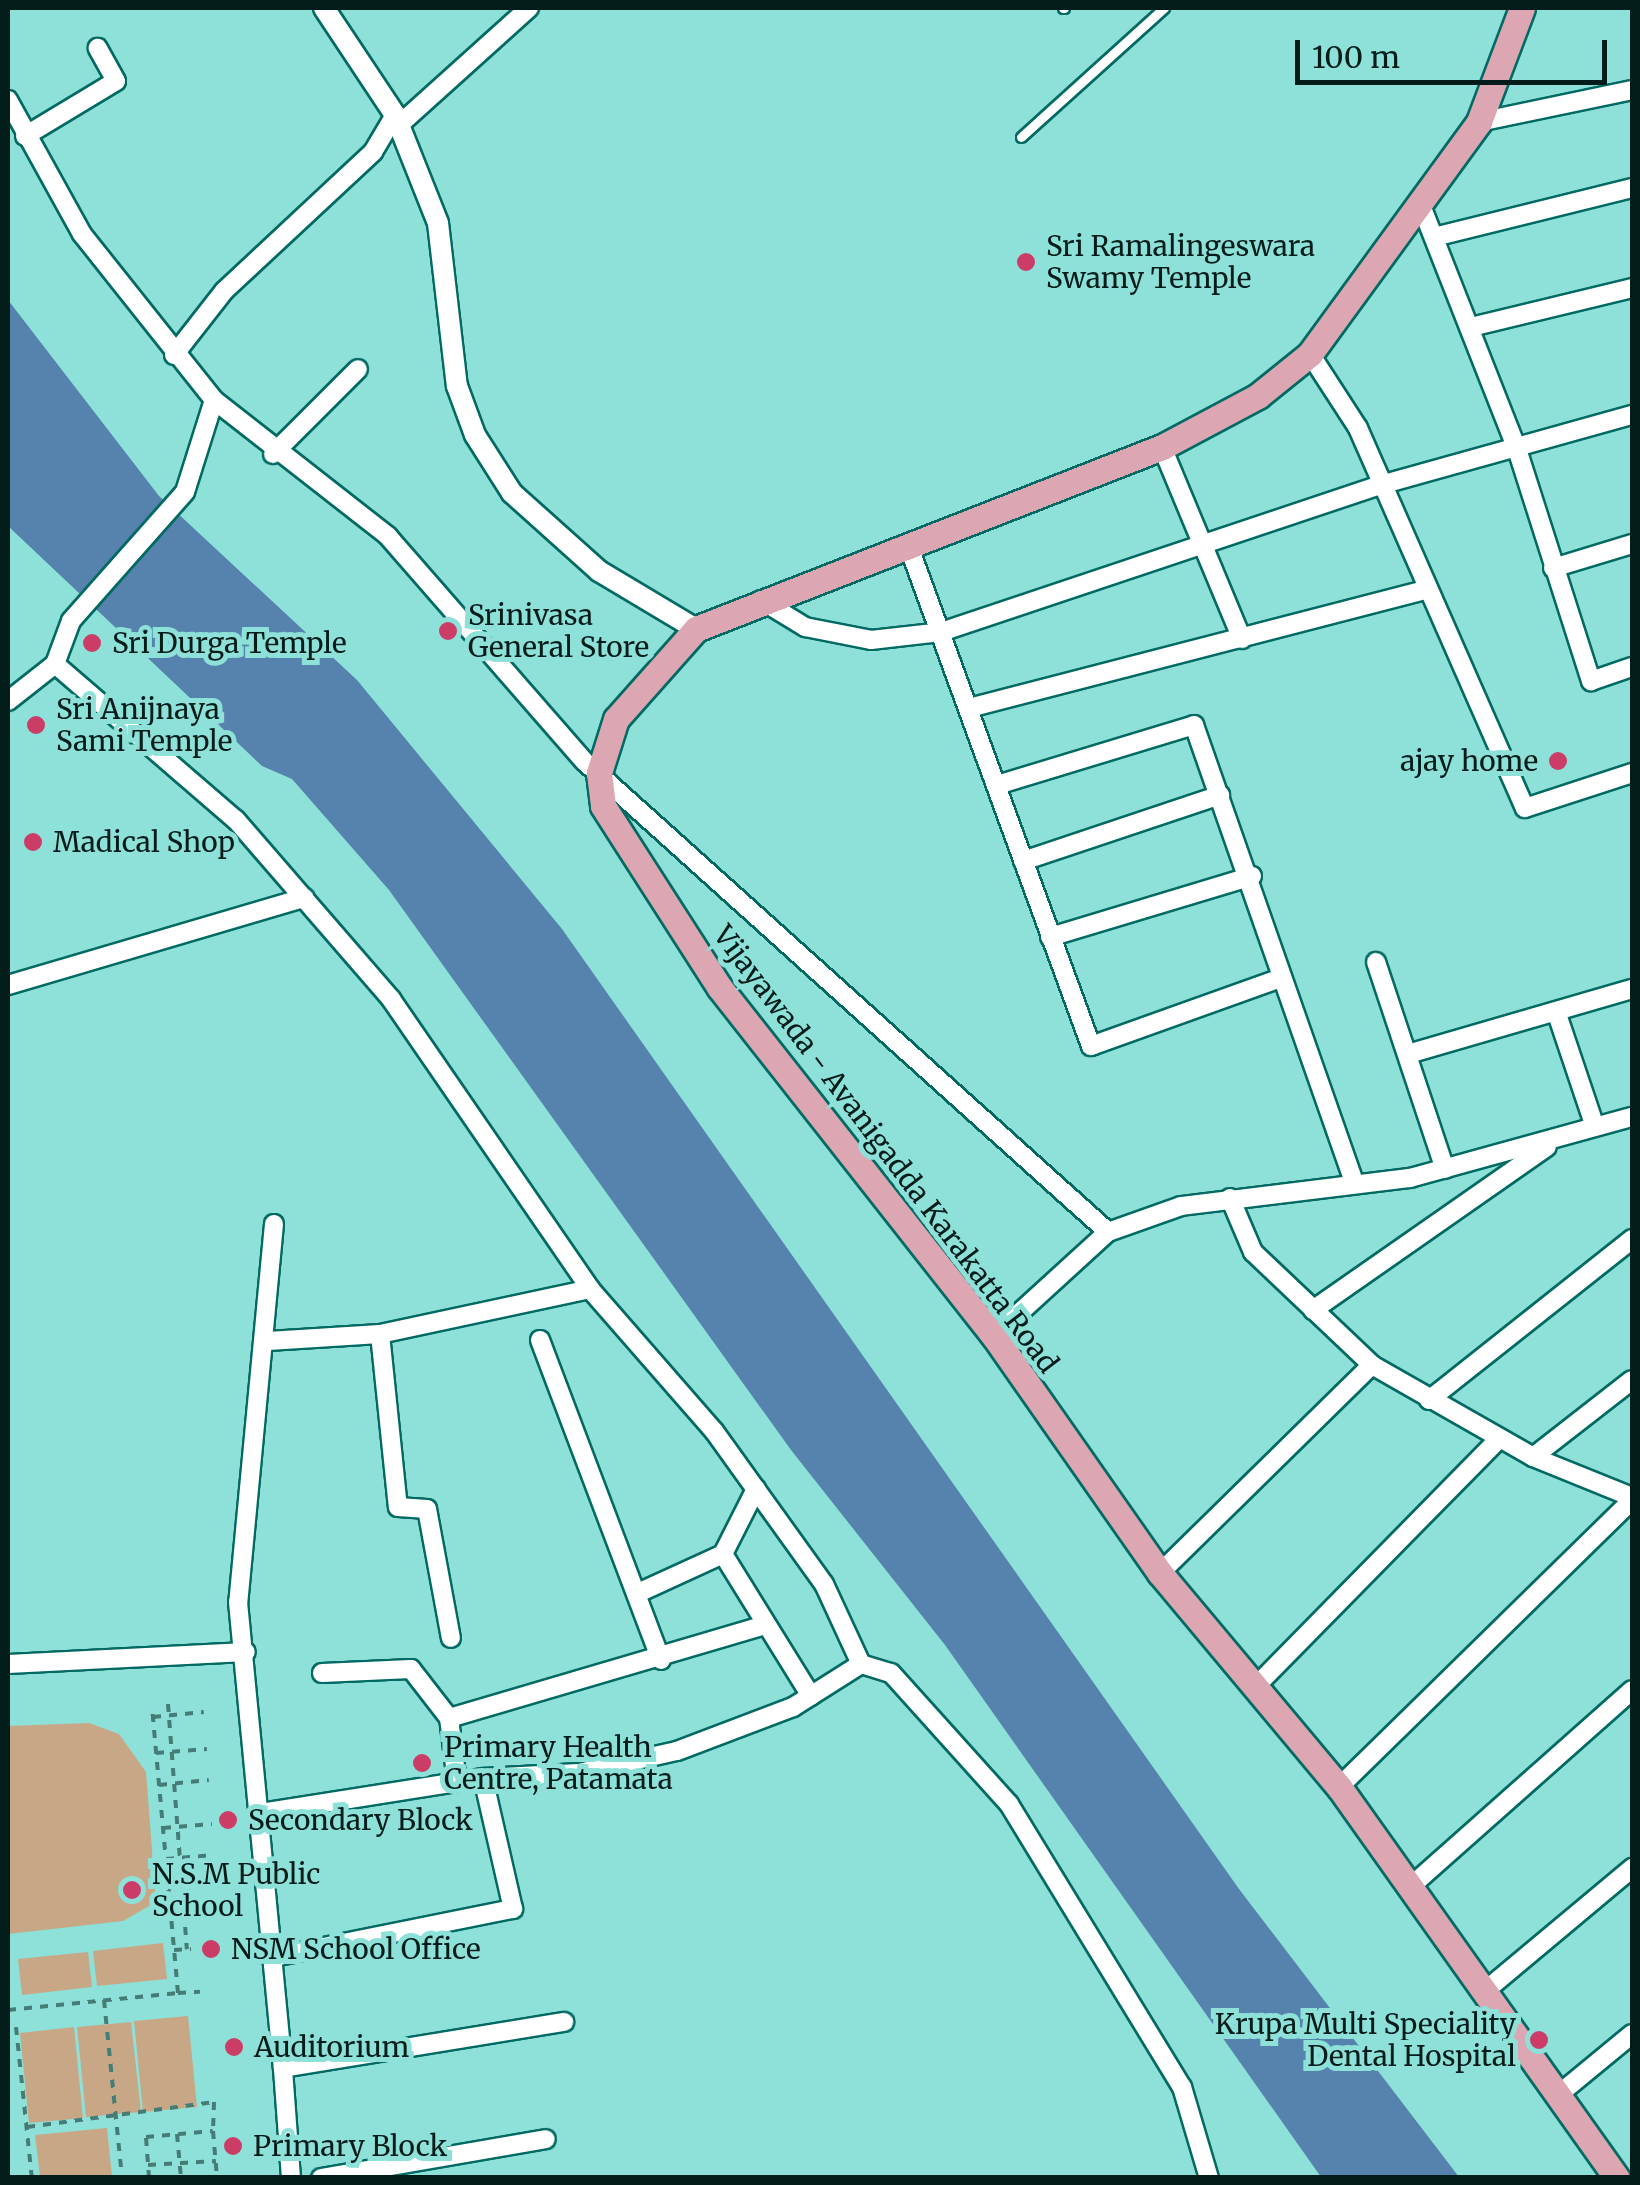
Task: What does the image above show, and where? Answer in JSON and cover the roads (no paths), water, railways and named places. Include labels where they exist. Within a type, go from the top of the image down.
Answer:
[{"type":"main road","points":[[599,773],[616,718],[696,629],[761,600],[910,550],[1162,447],[1258,396],[1310,354],[1422,208],[1479,122],[1522,8]]},
{"type":"main road","name":"Vijayawada - Avanigadda Karakatta Road","points":[[599,773],[602,806],[720,988],[994,1336],[1160,1573],[1260,1682],[1617,2178]]},
{"type":"street","points":[[324,8],[397,120],[438,223],[457,386],[475,435],[512,494],[599,571],[696,629]]},
{"type":"street","points":[[174,354],[224,291],[372,152],[397,120],[529,8]]},
{"type":"street","points":[[24,136],[116,81],[98,48]]},
{"type":"street","points":[[1479,122],[1632,90]]},
{"type":"street","points":[[8,100],[24,136],[82,234],[214,400],[273,454],[388,536],[599,773],[1108,1232]]},
{"type":"street","points":[[1434,237],[1632,188]]},
{"type":"street","points":[[1422,208],[1518,449],[1591,680],[1632,667]]},
{"type":"street","points":[[1471,327],[1632,288]]},
{"type":"street","points":[[1310,354],[1358,428],[1377,486],[1525,808],[1632,772]]},
{"type":"street","points":[[273,454],[358,369]]},
{"type":"street","points":[[8,701],[55,664],[70,621],[185,492],[214,400]]},
{"type":"street","points":[[761,600],[806,626],[871,640],[941,632],[1377,486],[1632,414]]},
{"type":"street","points":[[1162,447],[1198,543],[1242,640]]},
{"type":"street","points":[[1553,568],[1632,544]]},
{"type":"street","points":[[910,550],[1091,1046],[1278,979]]},
{"type":"street","points":[[969,708],[1424,590]]},
{"type":"street","points":[[55,664],[236,820],[392,999],[590,1289],[756,1488],[824,1584],[862,1664],[891,1673],[1010,1804],[1182,2087],[1208,2178]]},
{"type":"street","points":[[997,785],[1194,725],[1252,876],[1278,979],[1355,1184]]},
{"type":"street","points":[[1023,861],[1220,795]]},
{"type":"street","points":[[1050,937],[1252,876]]},
{"type":"street","points":[[8,985],[304,898]]},
{"type":"street","points":[[1376,962],[1446,1169]]},
{"type":"street","points":[[1408,1054],[1557,1014],[1632,989]]},
{"type":"street","points":[[1557,1014],[1595,1127]]},
{"type":"street","points":[[994,1336],[1108,1232],[1230,1198],[1446,1169],[1632,1118]]},
{"type":"street","points":[[1314,1310],[1559,1138]]},
{"type":"street","points":[[1230,1198],[1253,1252],[1372,1365],[1533,1457],[1632,1499],[1339,1787]]},
{"type":"street","points":[[274,1224],[268,1340],[238,1602],[262,1813],[291,2178]]},
{"type":"street","points":[[1429,1400],[1632,1239]]},
{"type":"street","points":[[268,1340],[380,1334],[590,1289]]},
{"type":"street","points":[[380,1334],[398,1507],[427,1509],[451,1638]]},
{"type":"street","points":[[540,1340],[661,1660]]},
{"type":"street","points":[[1160,1573],[1372,1365]]},
{"type":"street","points":[[1533,1457],[1632,1380]]},
{"type":"street","points":[[1260,1682],[1500,1438]]},
{"type":"street","points":[[638,1593],[723,1554],[756,1488]]},
{"type":"street","points":[[723,1554],[810,1696]]},
{"type":"street","points":[[448,1718],[661,1660],[765,1625]]},
{"type":"street","points":[[8,1664],[246,1652]]},
{"type":"street","points":[[262,1813],[483,1778],[579,1774],[678,1752],[810,1696],[862,1664]]},
{"type":"street","points":[[322,1673],[411,1669],[448,1718],[457,1782]]},
{"type":"street","points":[[1409,1888],[1632,1690]]},
{"type":"street","points":[[274,1956],[513,1909],[483,1778]]},
{"type":"street","points":[[1486,1992],[1632,1868]]},
{"type":"street","points":[[283,2068],[564,2022]]},
{"type":"street","points":[[1558,2095],[1632,2034]]},
{"type":"street","points":[[321,2178],[546,2139]]},
{"type":"lane","points":[[1020,137],[1164,8]]},
{"type":"water","points":[[8,300],[159,496],[357,680],[562,929],[1239,1889],[1459,2177],[1321,2177],[945,1645],[791,1450],[389,890],[292,779],[262,766],[8,526]]},
{"type":"place","name":"Sri Ramalingeswara Swamy Temple","points":[[1026,262]]},
{"type":"place","name":"Srinivasa General Store","points":[[448,631]]},
{"type":"place","name":"Sri Durga Temple","points":[[92,643]]},
{"type":"place","name":"Sri Anijnaya Sami Temple","points":[[36,725]]},
{"type":"place","name":"ajay home","points":[[1558,761]]},
{"type":"place","name":"Madical Shop","points":[[33,842]]},
{"type":"place","name":"Primary Health Centre, Patamata","points":[[422,1763]]},
{"type":"place","name":"Secondary Block","points":[[228,1820]]},
{"type":"place","name":"N.S.M Public School","points":[[132,1890]]},
{"type":"place","name":"NSM School Office","points":[[211,1949]]},
{"type":"place","name":"Krupa Multi Speciality Dental Hospital","points":[[1539,2040]]},
{"type":"place","name":"Auditorium","points":[[234,2047]]},
{"type":"place","name":"Primary Block","points":[[233,2146]]}]
